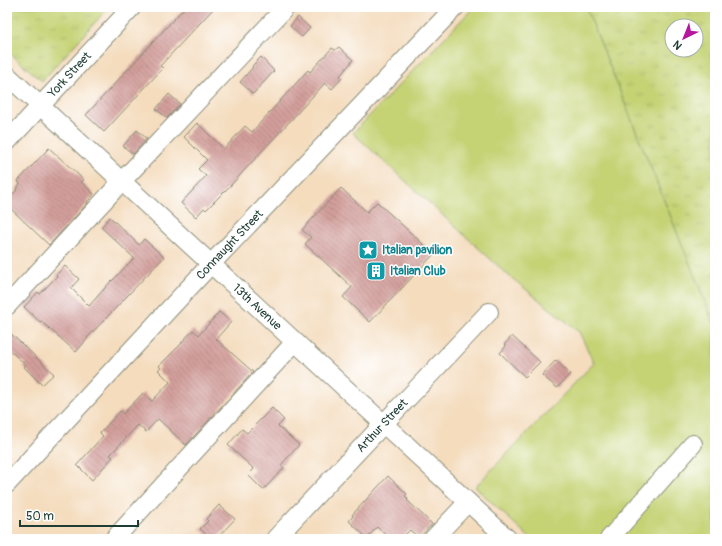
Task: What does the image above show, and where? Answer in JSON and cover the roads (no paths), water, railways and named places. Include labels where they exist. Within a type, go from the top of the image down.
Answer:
[{"type":"street","name":"York Street","points":[[7,142],[132,7]]},
{"type":"street","points":[[7,306],[286,7]]},
{"type":"street","name":"Connaught Street","points":[[7,484],[211,264],[455,7]]},
{"type":"street","name":"13th Avenue","points":[[7,75],[508,539]]},
{"type":"street","name":"Arthur Street","points":[[276,539],[489,312]]},
{"type":"street","points":[[114,539],[295,342]]},
{"type":"street","points":[[609,539],[693,444]]},
{"type":"street","points":[[433,539],[468,502]]},
{"type":"place","name":"Italian pavilion","points":[[368,250]]},
{"type":"place","name":"Italian Club","points":[[376,271]]}]
